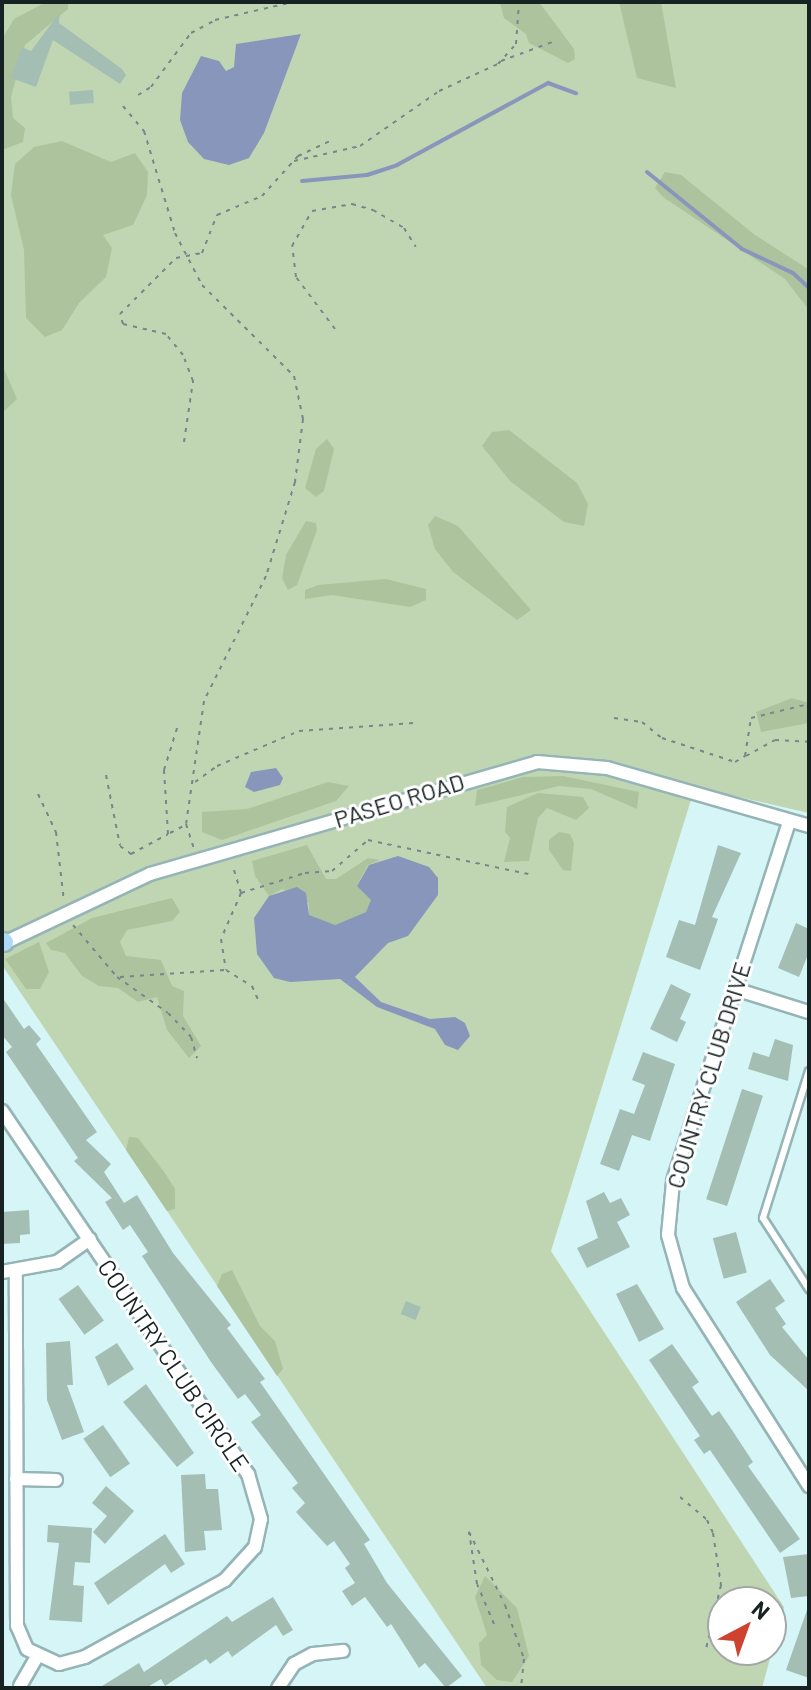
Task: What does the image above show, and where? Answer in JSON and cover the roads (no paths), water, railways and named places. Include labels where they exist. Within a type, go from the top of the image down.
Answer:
[{"type":"street","name":"PASEO ROAD","points":[[3,943],[123,884],[197,859],[537,762],[607,768],[809,826]]},
{"type":"street","name":"COUNTRY CLUB DRIVE","points":[[789,822],[673,1182],[668,1217],[671,1254],[688,1295],[809,1486]]},
{"type":"street","points":[[735,989],[809,1012]]},
{"type":"street","name":"COUNTRY CLUB CIRCLE","points":[[2,1111],[248,1474],[259,1504],[261,1532],[247,1559],[225,1580],[85,1657],[59,1664],[37,1657]]},
{"type":"street","points":[[2,1272],[57,1262],[90,1239]]},
{"type":"street","points":[[16,1271],[17,1626],[37,1657],[20,1686]]},
{"type":"street","points":[[16,1479],[56,1480]]},
{"type":"street","points":[[278,1688],[294,1664],[313,1654],[343,1651]]},
{"type":"lane","points":[[809,1071],[763,1218],[809,1289]]},
{"type":"water","points":[[301,34],[264,133],[249,158],[229,165],[204,159],[188,142],[180,120],[182,93],[201,56],[219,61],[226,71],[234,67],[236,44]]},
{"type":"water","points":[[276,768],[283,778],[280,785],[254,792],[245,787],[251,772]]},
{"type":"water","points":[[398,856],[429,867],[438,878],[438,895],[408,936],[388,943],[355,977],[381,1002],[430,1019],[455,1017],[465,1023],[470,1036],[458,1050],[445,1045],[435,1029],[377,1007],[340,979],[290,982],[274,978],[257,954],[254,918],[269,896],[297,887],[306,893],[309,915],[335,925],[366,912],[371,900],[357,886],[369,865]]},
{"type":"waterway","points":[[302,181],[367,175],[397,165],[548,83],[576,93]]},
{"type":"waterway","points":[[647,172],[742,249],[793,273],[809,288]]}]
